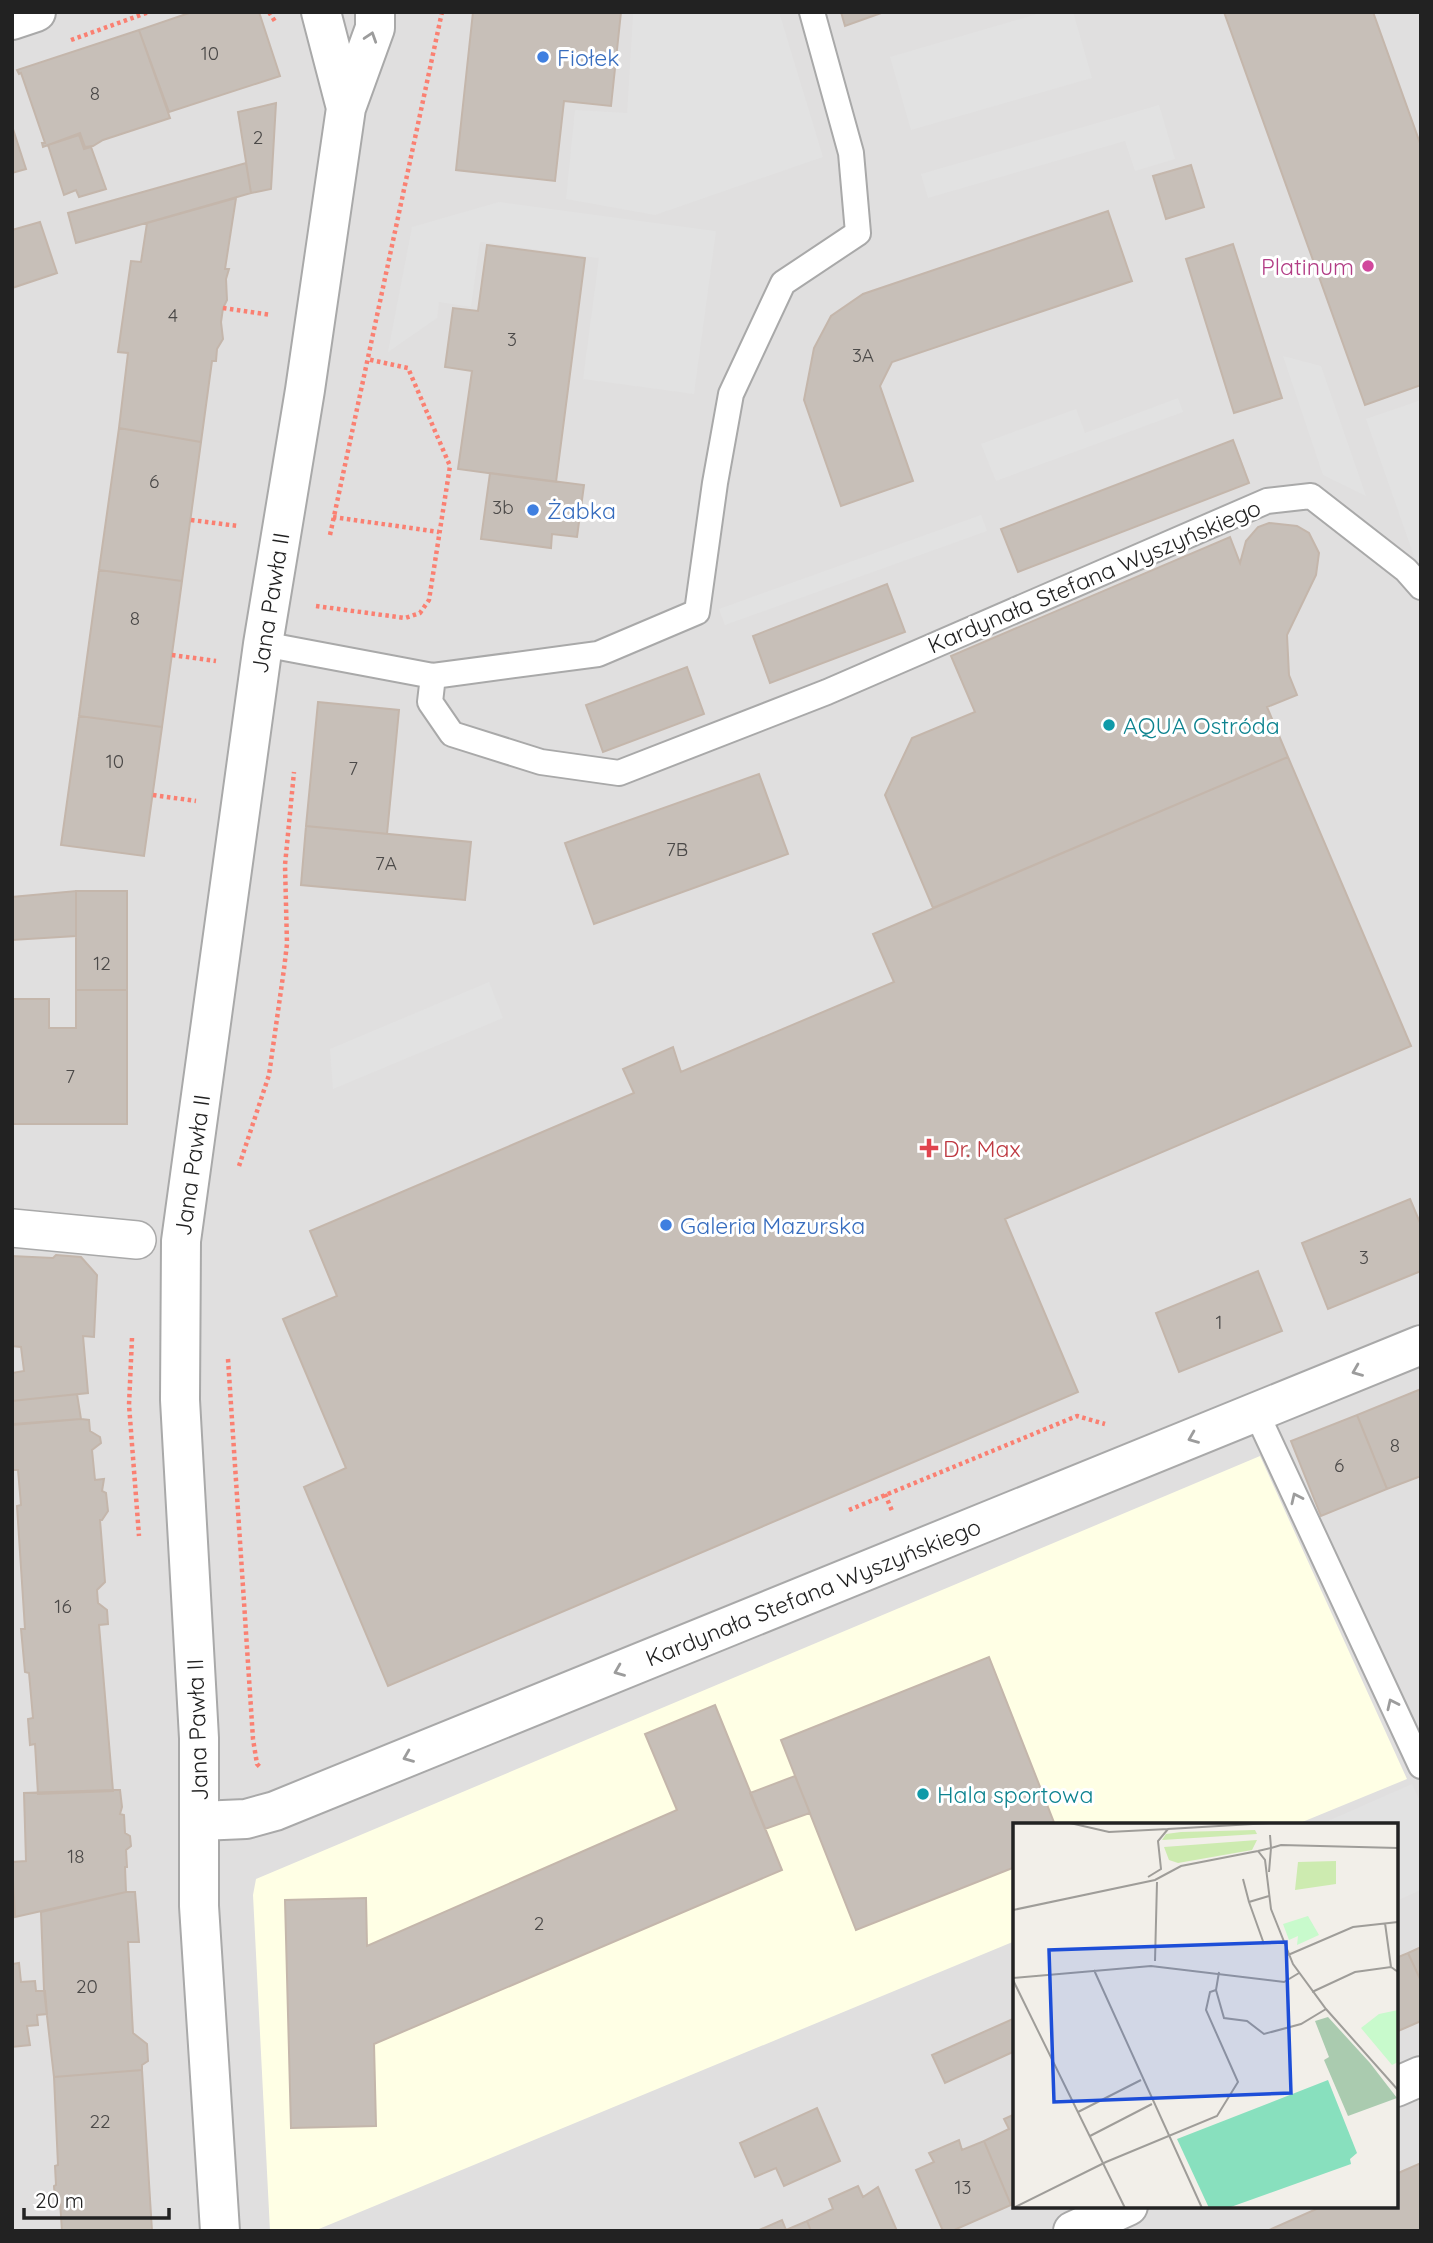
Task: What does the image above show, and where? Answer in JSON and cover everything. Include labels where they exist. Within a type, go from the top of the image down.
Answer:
[{"type":"street","points":[[12,20],[36,12]]},
{"type":"street","name":"Jana Pawła II","points":[[321,12],[346,108]]},
{"type":"street","name":"Jana Pawła II","points":[[220,2231],[199,1906],[199,1738],[180,1400],[181,1241],[263,645],[305,390],[346,108],[375,28],[375,12]]},
{"type":"street","points":[[12,1228],[137,1240]]},
{"type":"street","name":"Kardynała Stefana Wyszyńskiego","points":[[200,1821],[246,1819],[275,1811],[1421,1346]]},
{"type":"street","points":[[1398,2086],[1421,2076]]},
{"type":"street","points":[[1073,2231],[1124,2208]]},
{"type":"lane","points":[[263,645],[433,676],[598,654],[697,612],[731,394],[783,283],[858,233],[850,153],[812,12]]},
{"type":"lane","name":"Kardynała Stefana Wyszyńskiego","points":[[433,676],[430,702],[452,734],[541,762],[619,773],[827,692],[1266,501],[1311,496],[1406,570],[1421,587]]},
{"type":"lane","points":[[1256,1412],[1421,1766]]},
{"type":"path","points":[[62,43],[149,12]]},
{"type":"path","points":[[328,543],[442,12]]},
{"type":"path","points":[[223,308],[272,315]]},
{"type":"path","points":[[316,606],[405,618],[420,613],[429,600],[450,466],[408,368],[366,359]]},
{"type":"path","points":[[333,517],[439,532]]},
{"type":"path","points":[[191,520],[238,526]]},
{"type":"path","points":[[306,653],[318,594]]},
{"type":"path","points":[[172,655],[216,661]]},
{"type":"path","points":[[239,1168],[269,1075],[281,996],[287,944],[285,865],[295,759]]},
{"type":"path","points":[[153,795],[196,801]]},
{"type":"path","points":[[228,1354],[253,1739],[257,1764],[266,1774]]},
{"type":"shaded area","points":[[12,12],[1421,12],[1421,2231],[12,2231]]},
{"type":"shaded area","points":[[779,12],[823,157],[655,215],[566,199],[575,110],[627,113],[633,14]]},
{"type":"shaded area","points":[[1044,12],[1073,12],[1092,78],[911,130],[890,57]]},
{"type":"shaded area","points":[[1159,105],[1175,159],[1135,171],[1125,141],[928,198],[921,174]]},
{"type":"shaded area","points":[[499,202],[716,231],[694,394],[583,379],[599,258],[480,242],[471,307],[439,302],[437,318],[388,352],[412,227]]},
{"type":"shaded area","points":[[1283,356],[1321,366],[1366,496],[1323,475]]},
{"type":"shaded area","points":[[1178,398],[1183,412],[996,481],[981,444],[1076,409],[1085,433]]},
{"type":"shaded area","points":[[1421,400],[1421,576],[1366,419]]},
{"type":"shaded area","points":[[981,515],[987,531],[725,625],[719,609]]},
{"type":"shaded area","points":[[489,982],[503,1018],[333,1089],[330,1049]]},
{"type":"shaded area","points":[[1260,1456],[1407,1779],[1300,1823],[1013,1823],[1013,1942],[314,2231],[270,2231],[253,1895],[256,1879]]},
{"type":"shaded area","points":[[1412,1784],[1421,1804],[1421,1890],[1398,1900],[1398,1823],[1324,1823]]},
{"type":"building","points":[[192,12],[259,12],[280,76],[169,112],[139,30]]},
{"type":"building","name":"Fiołek","points":[[473,12],[621,12],[611,106],[564,101],[555,181],[456,170]]},
{"type":"building","points":[[841,12],[884,12],[845,26]]},
{"type":"building","name":"Platinum","points":[[1224,12],[1373,12],[1421,146],[1421,385],[1365,405]]},
{"type":"building","points":[[139,30],[170,118],[103,140],[93,146],[85,147],[80,133],[43,147],[42,143],[45,143],[21,73],[17,70]]},
{"type":"building","points":[[276,103],[271,189],[251,193],[238,112]]},
{"type":"building","points":[[12,126],[26,169],[12,173]]},
{"type":"building","points":[[79,135],[84,149],[91,147],[106,189],[79,197],[76,190],[64,195],[48,145]]},
{"type":"building","points":[[246,163],[251,193],[76,243],[68,213]]},
{"type":"building","points":[[1191,165],[1204,207],[1166,219],[1153,176]]},
{"type":"building","points":[[236,198],[225,269],[229,269],[226,279],[227,300],[221,322],[223,339],[217,349],[216,361],[212,361],[201,442],[119,428],[128,353],[118,352],[131,261],[141,262],[147,223]]},
{"type":"building","points":[[1108,211],[1132,281],[892,362],[880,386],[913,481],[841,506],[804,400],[814,348],[831,316],[863,294]]},
{"type":"building","points":[[40,222],[57,273],[12,288],[12,230]]},
{"type":"building","points":[[1233,244],[1282,398],[1234,413],[1186,259]]},
{"type":"building","points":[[487,245],[585,258],[556,482],[458,469],[472,371],[445,367],[453,308],[478,311]]},
{"type":"building","points":[[119,428],[201,442],[182,581],[99,570]]},
{"type":"building","points":[[1233,440],[1249,483],[1018,572],[1001,529]]},
{"type":"building","name":"Żabka","points":[[490,473],[584,485],[577,537],[552,534],[551,548],[481,539]]},
{"type":"building","name":"AQUA Ostróda","points":[[1269,523],[1297,526],[1309,533],[1319,553],[1316,575],[1287,635],[1289,675],[1297,695],[1267,707],[1288,757],[933,908],[885,795],[912,738],[975,712],[951,656],[1230,537],[1240,563],[1246,541],[1258,527]]},
{"type":"building","points":[[99,570],[182,581],[162,727],[79,716]]},
{"type":"building","points":[[887,584],[905,632],[770,683],[753,636]]},
{"type":"building","points":[[687,667],[704,714],[603,752],[586,705]]},
{"type":"building","points":[[318,702],[399,710],[387,834],[306,826]]},
{"type":"building","points":[[79,716],[162,727],[144,856],[61,845]]},
{"type":"building","name":"Galeria Mazurska","points":[[1288,757],[1411,1046],[1005,1219],[1078,1392],[388,1686],[304,1487],[346,1468],[283,1319],[337,1296],[310,1231],[634,1093],[623,1069],[673,1047],[681,1072],[894,982],[873,934]]},
{"type":"building","points":[[759,774],[788,854],[594,924],[565,843]]},
{"type":"building","points":[[306,826],[471,842],[465,900],[301,885]]},
{"type":"building","points":[[76,891],[127,891],[127,990],[76,990]]},
{"type":"building","points":[[76,891],[76,936],[12,940],[12,897]]},
{"type":"building","points":[[76,990],[127,990],[127,1124],[12,1124],[12,999],[49,999],[49,1028],[76,1028]]},
{"type":"building","points":[[1410,1199],[1421,1225],[1421,1271],[1328,1309],[1302,1243]]},
{"type":"building","points":[[56,1255],[81,1257],[97,1275],[94,1337],[83,1336],[88,1393],[12,1401],[12,1373],[24,1371],[21,1347],[12,1346],[12,1256],[53,1258]]},
{"type":"building","points":[[1258,1271],[1282,1331],[1179,1372],[1156,1313]]},
{"type":"building","points":[[1421,1389],[1421,1476],[1387,1489],[1357,1415]]},
{"type":"building","points":[[77,1394],[81,1419],[13,1424],[12,1401]]},
{"type":"building","points":[[1357,1415],[1387,1489],[1321,1516],[1291,1441]]},
{"type":"building","points":[[89,1420],[90,1431],[100,1437],[101,1443],[92,1450],[95,1480],[104,1479],[102,1491],[106,1493],[108,1511],[100,1520],[105,1582],[97,1590],[98,1603],[107,1610],[108,1624],[99,1625],[113,1791],[38,1794],[35,1744],[30,1745],[28,1719],[33,1718],[29,1673],[25,1672],[21,1629],[25,1629],[17,1506],[21,1505],[18,1470],[12,1470],[12,1425]]},
{"type":"building","name":"Hala sportowa","points":[[989,1657],[1054,1823],[1013,1823],[1013,1868],[856,1930],[781,1740]]},
{"type":"building","points":[[715,1705],[782,1870],[374,2044],[376,2126],[291,2128],[285,1900],[366,1898],[367,1946],[677,1810],[645,1734]]},
{"type":"building","points":[[795,1776],[810,1813],[765,1829],[750,1793]]},
{"type":"building","points":[[120,1790],[120,1814],[124,1815],[125,1833],[130,1836],[131,1846],[126,1850],[126,1892],[15,1917],[12,1862],[26,1861],[24,1793]]},
{"type":"building","points":[[135,1892],[139,1942],[128,1942],[133,2033],[147,2044],[148,2061],[142,2065],[142,2070],[54,2077],[44,1990],[41,1912]]},
{"type":"building","points":[[1421,1947],[1421,1981],[1408,1953]]},
{"type":"building","points":[[1408,1953],[1421,1981],[1421,2021],[1398,2031],[1398,1957]]},
{"type":"building","points":[[19,1963],[21,1982],[35,1981],[36,1991],[45,1991],[47,2014],[37,2015],[38,2025],[27,2026],[30,2045],[12,2047],[12,1964]]},
{"type":"building","points":[[1013,2019],[1013,2052],[945,2083],[932,2055]]},
{"type":"building","points":[[142,2070],[152,2231],[62,2231],[60,2201],[55,2202],[54,2186],[55,2166],[58,2165],[54,2077]]},
{"type":"building","points":[[817,2108],[840,2161],[784,2186],[776,2168],[755,2177],[740,2143]]},
{"type":"building","points":[[1013,2115],[1011,2205],[984,2141],[1009,2129],[1004,2119]]},
{"type":"building","points":[[959,2140],[962,2150],[984,2141],[1011,2205],[952,2231],[943,2231],[916,2170],[934,2162],[929,2153]]},
{"type":"building","points":[[1421,2163],[1421,2231],[1267,2231],[1319,2208],[1398,2208],[1398,2173]]},
{"type":"building","points":[[858,2186],[863,2197],[878,2187],[897,2231],[811,2231],[807,2221],[833,2209],[829,2199]]},
{"type":"building","points":[[782,2220],[786,2230],[807,2221],[811,2231],[757,2231]]},
{"type":"place","name":"Fiołek","points":[[543,57]]},
{"type":"place","name":"Platinum","points":[[1368,266]]},
{"type":"place","name":"Żabka","points":[[533,510]]},
{"type":"place","name":"AQUA Ostróda","points":[[1109,725]]},
{"type":"place","name":"Dr. Max","points":[[929,1148]]},
{"type":"place","name":"Galeria Mazurska","points":[[666,1225]]},
{"type":"place","name":"Hala sportowa","points":[[923,1794]]}]
